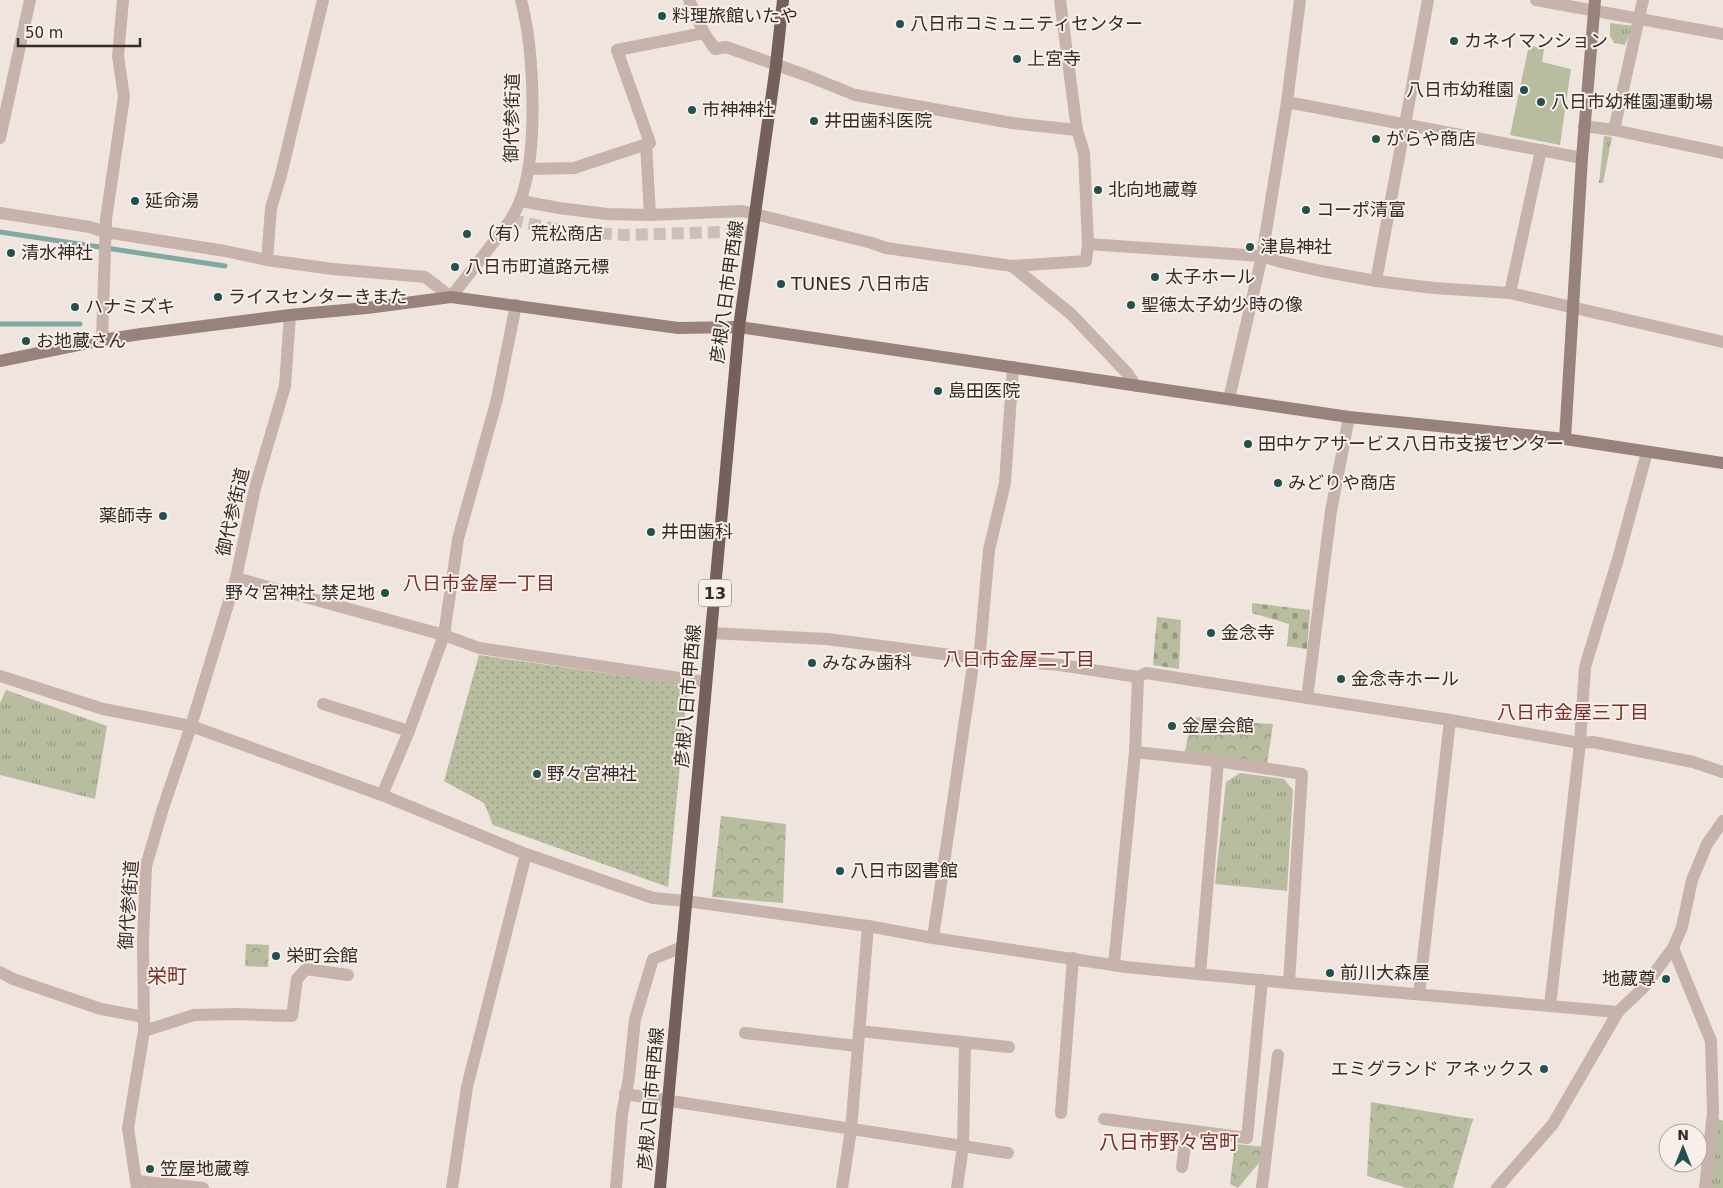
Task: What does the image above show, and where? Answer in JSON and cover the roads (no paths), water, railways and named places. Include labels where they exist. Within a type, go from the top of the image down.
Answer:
[{"type":"main road","name":"彦根八日市甲西線","points":[[660,1188],[738,327],[756,214],[783,0]]},
{"type":"street","points":[[0,138],[30,0]]},
{"type":"street","points":[[102,340],[105,232],[124,97],[118,56],[123,0]]},
{"type":"street","points":[[267,260],[271,208],[281,175],[323,0]]},
{"type":"street","name":"御代参街道","points":[[450,297],[511,220],[521,200],[529,169],[532,137],[531,78],[526,20],[521,0]]},
{"type":"street","points":[[690,0],[704,33],[715,49],[726,47],[855,95],[1012,123],[1077,130]]},
{"type":"street","points":[[521,200],[559,208],[607,214],[650,215],[736,210],[886,248],[1012,266],[1086,261],[1088,244],[1084,153],[1077,130],[1060,0]]},
{"type":"street","points":[[1229,399],[1262,256],[1287,102],[1300,0]]},
{"type":"street","points":[[1376,281],[1428,0]]},
{"type":"street","points":[[1536,0],[1594,5],[1639,19],[1723,34]]},
{"type":"street","points":[[1614,130],[1642,0]]},
{"type":"street","points":[[1564,439],[1574,309],[1584,126],[1594,5]]},
{"type":"street","points":[[529,169],[574,168],[650,143],[617,50],[704,33]]},
{"type":"street","points":[[1287,102],[1582,158]]},
{"type":"street","points":[[1584,126],[1614,130],[1723,153]]},
{"type":"street","points":[[646,144],[650,215]]},
{"type":"street","points":[[1510,293],[1541,150]]},
{"type":"street","points":[[0,214],[90,227],[105,232],[267,260],[333,269],[425,277],[450,297]]},
{"type":"street","points":[[1088,244],[1262,256],[1321,272],[1376,281],[1434,288],[1510,293],[1723,342]]},
{"type":"street","points":[[1012,266],[1070,314],[1128,374],[1136,386]]},
{"type":"street","points":[[0,361],[102,340],[290,315],[367,308],[450,297],[678,328],[738,327],[1349,417],[1564,439],[1723,463]]},
{"type":"street","points":[[382,795],[409,731],[444,635],[458,539],[497,399],[516,305]]},
{"type":"street","name":"御代参街道","points":[[137,1185],[128,1128],[144,1030],[143,942],[146,866],[236,578],[255,488],[285,386],[290,315]]},
{"type":"street","points":[[933,938],[974,658],[980,650],[988,550],[1005,483],[1013,367]]},
{"type":"street","points":[[1307,698],[1332,511],[1349,417]]},
{"type":"street","points":[[1550,1006],[1580,743],[1585,666],[1618,559],[1647,452]]},
{"type":"street","points":[[236,578],[444,635],[479,648],[706,682]]},
{"type":"street","points":[[711,633],[827,639],[974,658],[1060,665],[1138,677],[1146,673],[1450,720],[1580,743],[1593,742],[1693,762],[1723,772]]},
{"type":"street","points":[[0,676],[103,709],[191,726],[382,795],[526,854],[653,898],[868,926],[933,938],[1114,964],[1289,983],[1618,1012]]},
{"type":"street","points":[[1114,964],[1135,752],[1138,677]]},
{"type":"street","points":[[323,704],[409,731]]},
{"type":"street","points":[[1419,994],[1450,720]]},
{"type":"street","points":[[1135,752],[1218,761],[1302,774],[1289,983]]},
{"type":"street","points":[[1200,974],[1218,761]]},
{"type":"street","points":[[1497,1188],[1553,1124],[1618,1012],[1644,987],[1673,948],[1682,927],[1692,880],[1707,844],[1723,821]]},
{"type":"street","points":[[452,1188],[467,1087],[526,854]]},
{"type":"street","points":[[842,1188],[851,1130],[868,926]]},
{"type":"street","points":[[616,1188],[622,1114],[629,1077],[635,1019],[652,959],[682,947]]},
{"type":"street","points":[[1673,948],[1711,1041],[1713,1112],[1705,1188]]},
{"type":"street","points":[[1061,1113],[1073,958]]},
{"type":"street","points":[[144,1030],[194,1015],[292,1016],[297,979],[306,969],[348,975]]},
{"type":"street","points":[[0,972],[13,979],[101,1009],[144,1017]]},
{"type":"street","points":[[1104,1120],[1247,1138],[1262,980]]},
{"type":"street","points":[[858,1031],[1009,1047]]},
{"type":"street","points":[[745,1033],[857,1046]]},
{"type":"street","points":[[957,1188],[963,1147],[965,1042]]},
{"type":"street","points":[[1262,1188],[1278,1055]]},
{"type":"street","points":[[625,1094],[1008,1153]]},
{"type":"street","points":[[1182,1167],[1187,1130]]},
{"type":"street","points":[[137,1185],[202,1188]]},
{"type":"waterway","points":[[0,232],[225,266]]},
{"type":"waterway","points":[[0,324],[80,324]]},
{"type":"tunnel","points":[[511,220],[565,231],[625,235],[753,231]]},
{"type":"place","name":"料理旅館いたや","points":[[662,16]]},
{"type":"place","name":"八日市コミュニティセンター","points":[[900,24]]},
{"type":"place","name":"カネイマンション","points":[[1454,41]]},
{"type":"place","name":"上宮寺","points":[[1017,59]]},
{"type":"place","name":"八日市幼稚園","points":[[1524,90]]},
{"type":"place","name":"八日市幼稚園運動場","points":[[1541,102]]},
{"type":"place","name":"市神神社","points":[[692,110]]},
{"type":"place","name":"井田歯科医院","points":[[814,121]]},
{"type":"place","name":"がらや商店","points":[[1376,139]]},
{"type":"place","name":"北向地蔵尊","points":[[1098,190]]},
{"type":"place","name":"延命湯","points":[[135,201]]},
{"type":"place","name":"コーポ清富","points":[[1306,210]]},
{"type":"place","name":"（有）荒松商店","points":[[467,234]]},
{"type":"place","name":"津島神社","points":[[1250,247]]},
{"type":"place","name":"清水神社","points":[[11,253]]},
{"type":"place","name":"八日市町道路元標","points":[[455,267]]},
{"type":"place","name":"太子ホール","points":[[1155,277]]},
{"type":"place","name":"TUNES 八日市店","points":[[781,284]]},
{"type":"place","name":"ライスセンターきまた","points":[[218,297]]},
{"type":"place","name":"聖徳太子幼少時の像","points":[[1131,305]]},
{"type":"place","name":"ハナミズキ","points":[[75,307]]},
{"type":"place","name":"お地蔵さん","points":[[26,341]]},
{"type":"place","name":"島田医院","points":[[938,391]]},
{"type":"place","name":"田中ケアサービス八日市支援センター","points":[[1248,444]]},
{"type":"place","name":"みどりや商店","points":[[1278,483]]},
{"type":"place","name":"薬師寺","points":[[163,516]]},
{"type":"place","name":"井田歯科","points":[[651,532]]},
{"type":"place","name":"野々宮神社 禁足地","points":[[385,593]]},
{"type":"place","name":"金念寺","points":[[1211,633]]},
{"type":"place","name":"みなみ歯科","points":[[812,663]]},
{"type":"place","name":"金念寺ホール","points":[[1341,679]]},
{"type":"place","name":"金屋会館","points":[[1172,726]]},
{"type":"place","name":"野々宮神社","points":[[537,774]]},
{"type":"place","name":"八日市図書館","points":[[840,871]]},
{"type":"place","name":"栄町会館","points":[[276,956]]},
{"type":"place","name":"前川大森屋","points":[[1330,973]]},
{"type":"place","name":"地蔵尊","points":[[1666,979]]},
{"type":"place","name":"エミグランド アネックス","points":[[1544,1069]]},
{"type":"place","name":"笠屋地蔵尊","points":[[150,1169]]},
{"type":"district","name":"八日市金屋一丁目","points":[[479,583]]},
{"type":"district","name":"八日市金屋二丁目","points":[[1019,659]]},
{"type":"district","name":"八日市金屋三丁目","points":[[1573,712]]},
{"type":"district","name":"栄町","points":[[167,976]]},
{"type":"district","name":"八日市野々宮町","points":[[1169,1142]]}]
